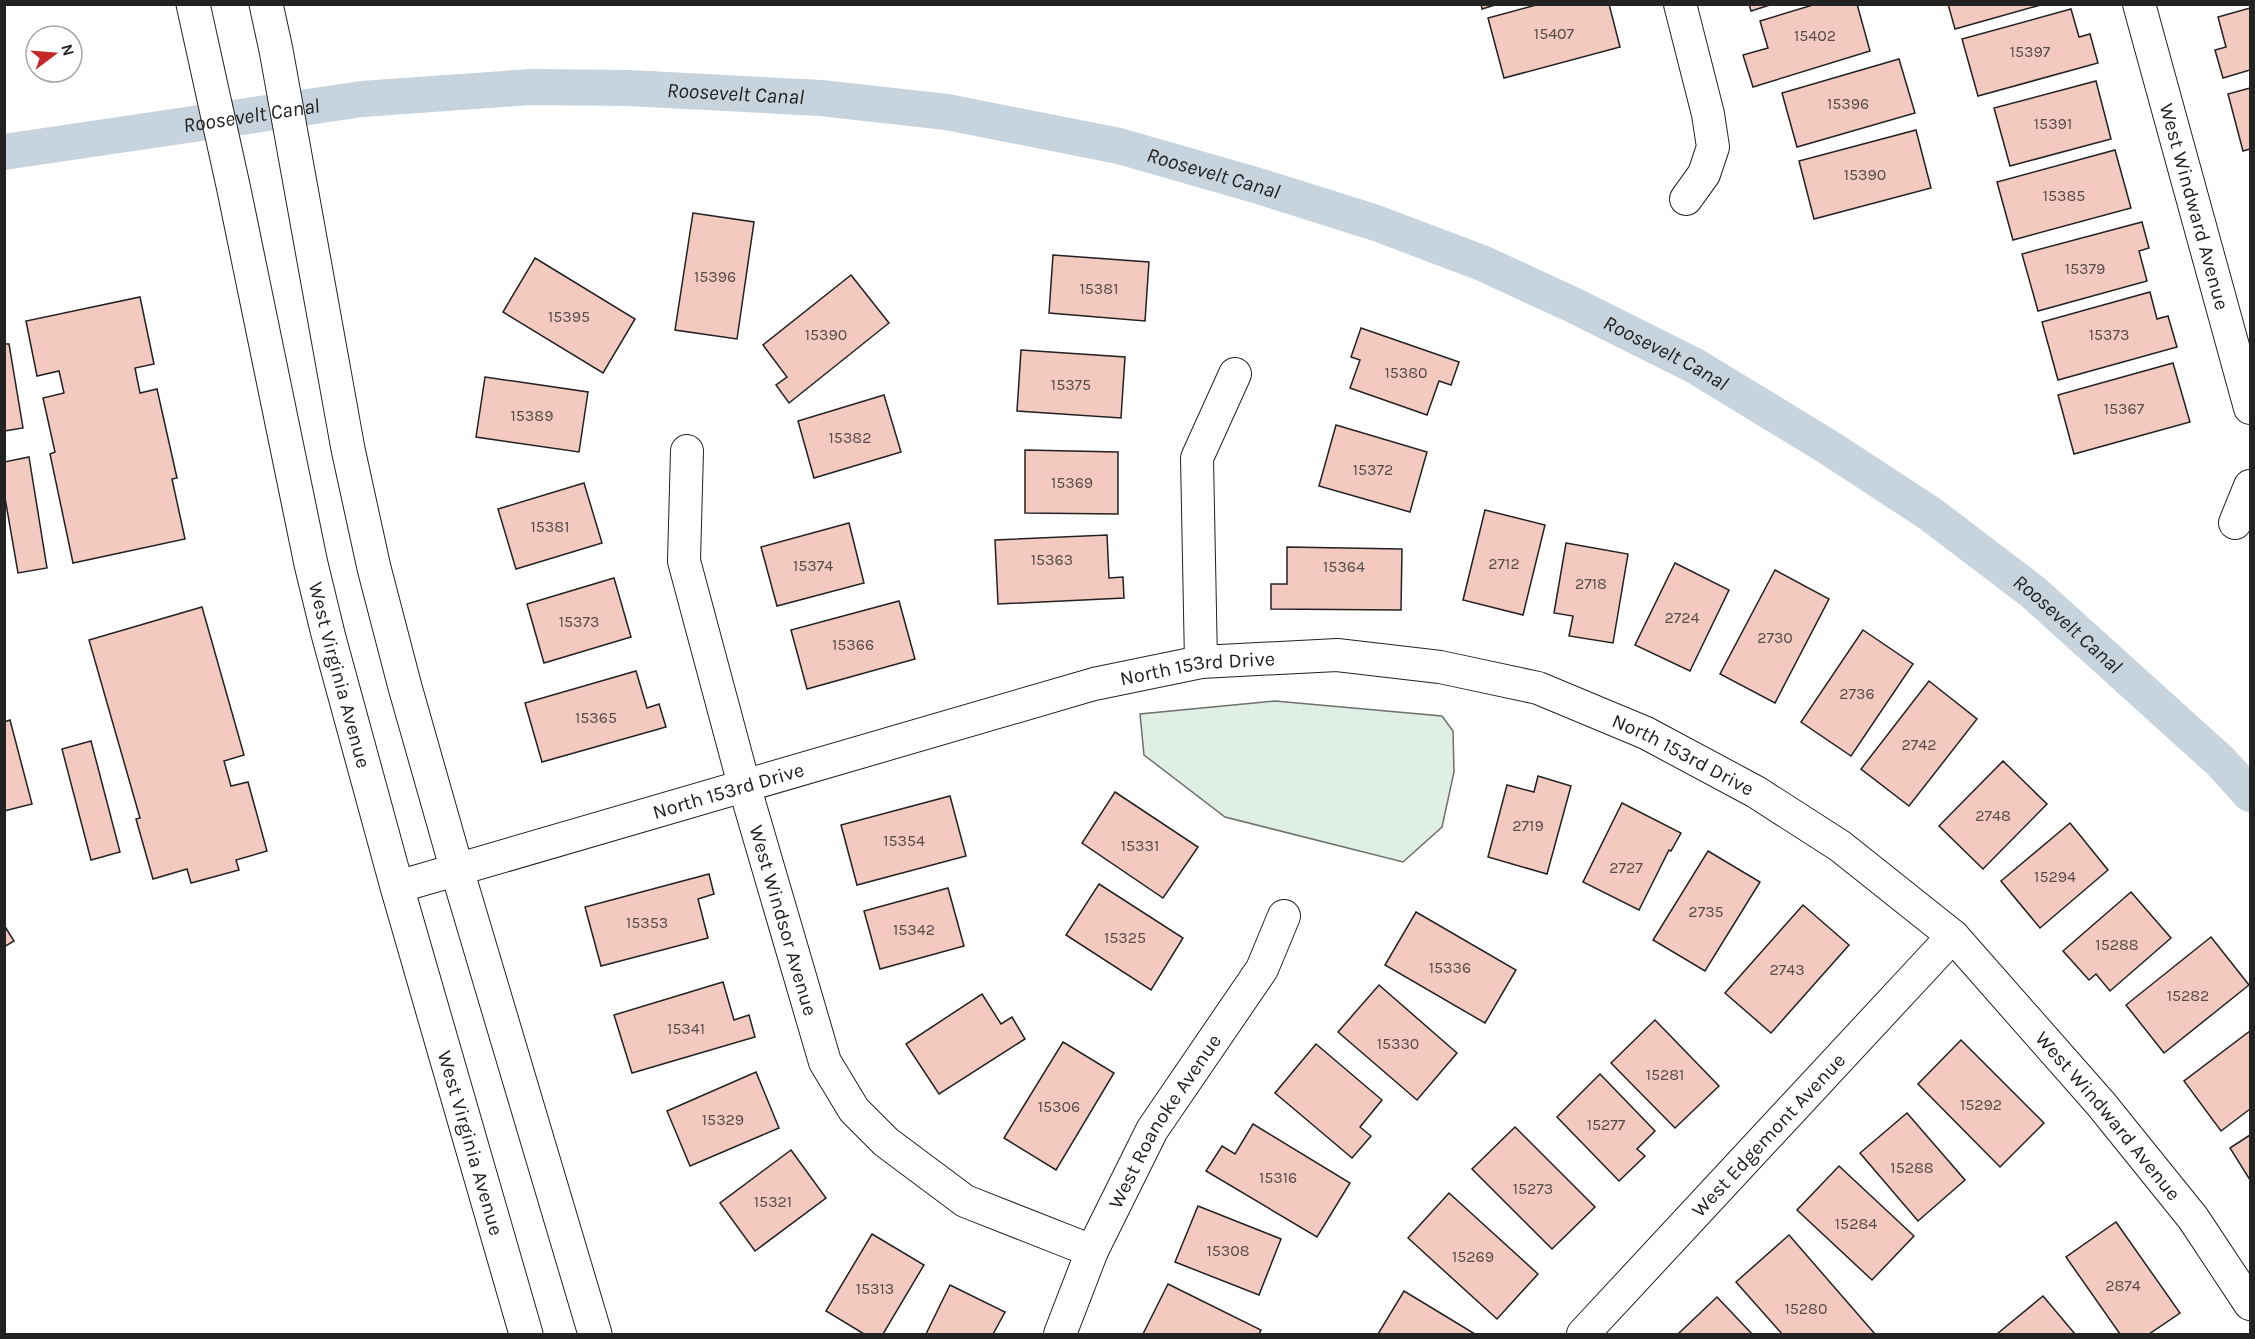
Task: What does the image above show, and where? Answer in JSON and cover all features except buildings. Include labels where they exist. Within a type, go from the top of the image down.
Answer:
[{"type":"main road","name":"West Virginia Avenue","points":[[193,4],[311,564],[397,887],[526,1335]]},
{"type":"main road","points":[[266,4],[348,449],[374,568],[457,870],[595,1335]]},
{"type":"street","points":[[1680,4],[1708,114],[1713,147],[1704,174],[1686,199]]},
{"type":"street","name":"West Windward Avenue","points":[[2139,4],[2250,408]]},
{"type":"street","points":[[1201,662],[1197,458],[1235,374]]},
{"type":"street","name":"West Windsor Avenue","points":[[687,451],[684,561],[744,785],[825,1062],[854,1110],[886,1142],[965,1201],[1092,1251]]},
{"type":"street","points":[[2235,523],[2250,486]]},
{"type":"street","name":"North 153rd Drive","points":[[397,887],[1094,684],[1201,662],[1337,655],[1440,667],[1538,688],[1646,733],[1756,792],[1840,846],[1953,936]]},
{"type":"street","name":"West Roanoke Avenue","points":[[1060,1335],[1092,1251],[1152,1130],[1262,969],[1284,916]]},
{"type":"street","name":"West Windward Avenue","points":[[1953,936],[2115,1122],[2193,1218],[2250,1304]]},
{"type":"street","name":"West Edgemont Avenue","points":[[1583,1335],[1953,936]]},
{"type":"green space","points":[[1275,701],[1442,716],[1453,731],[1454,772],[1442,827],[1403,862],[1225,817],[1144,755],[1140,714]]},
{"type":"waterway","name":"Roosevelt Canal","points":[[4,152],[362,99],[531,87],[629,88],[821,98],[947,112],[1119,146],[1376,223],[1482,263],[1573,305],[1695,366],[1828,447],[1929,513],[2033,592],[2220,761],[2250,794]]}]
